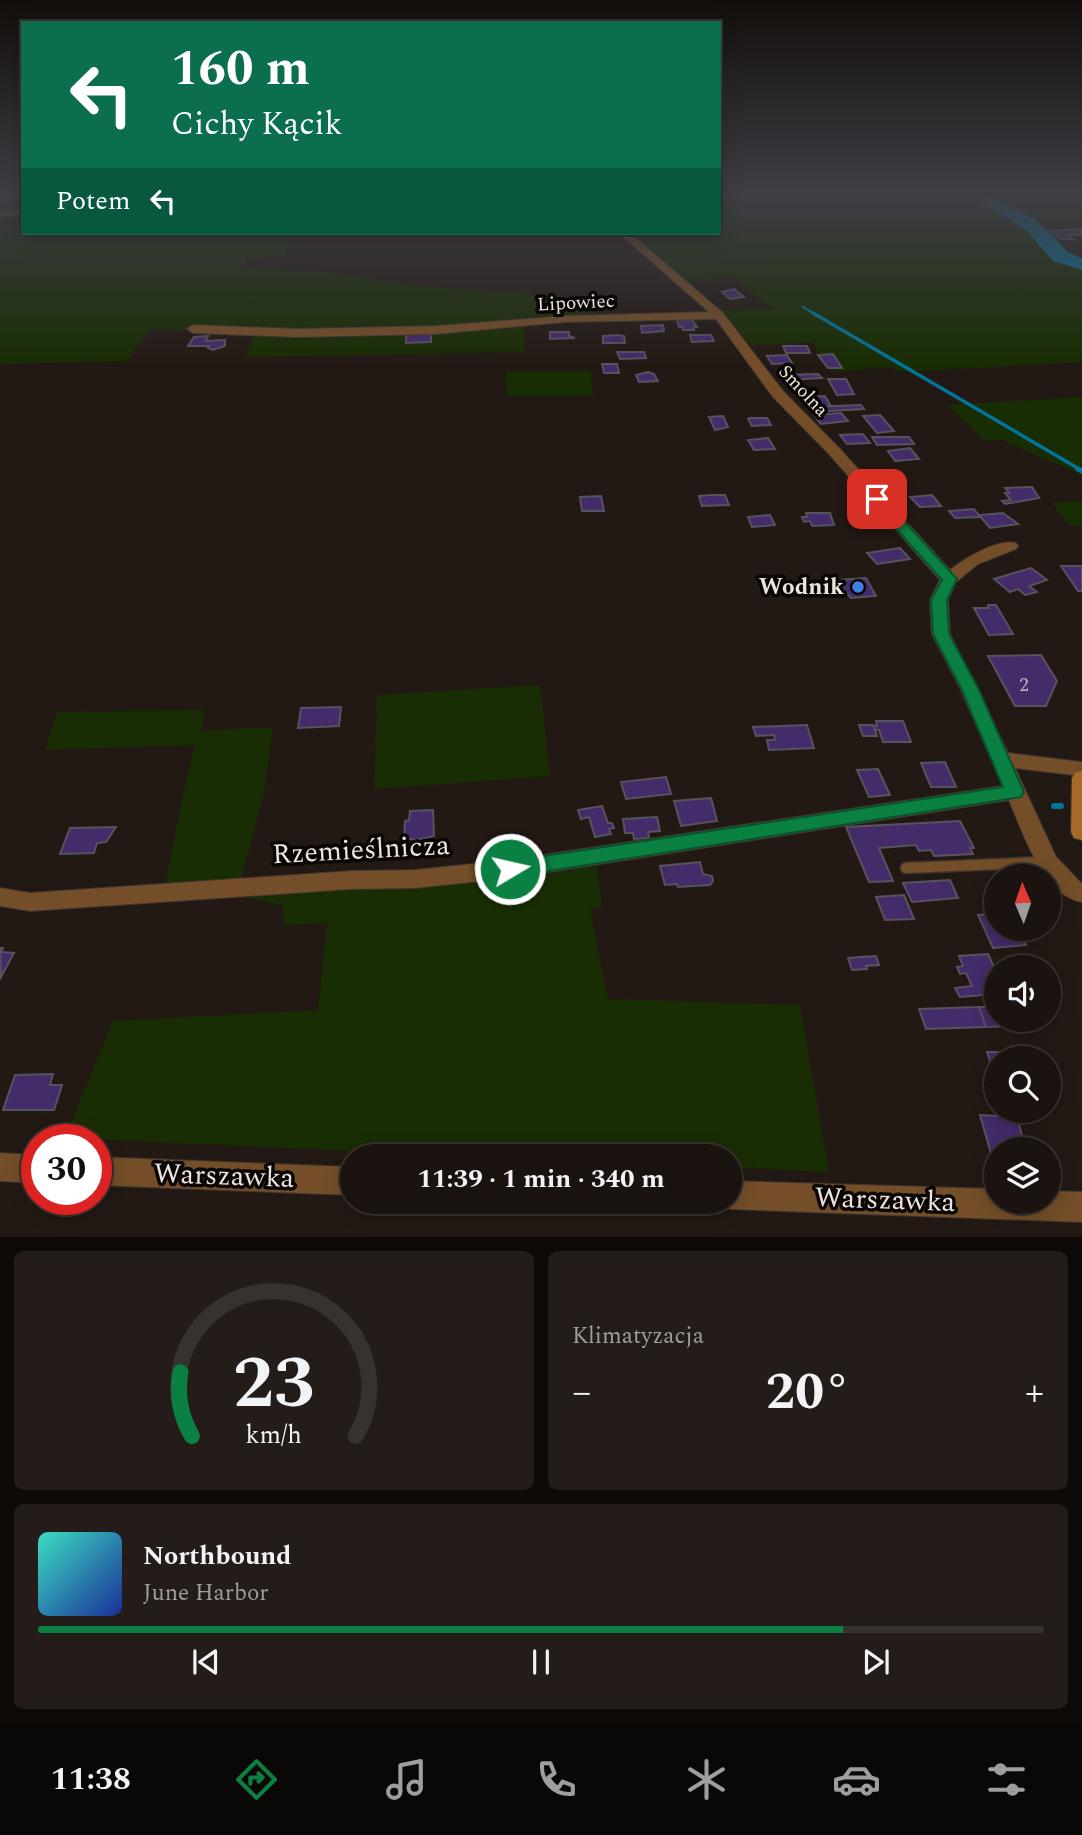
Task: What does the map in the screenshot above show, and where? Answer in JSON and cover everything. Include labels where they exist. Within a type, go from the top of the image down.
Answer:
[{"type":"main road","points":[[1082,778],[1082,832]]},
{"type":"street","name":"Smolna","points":[[643,250],[719,315],[778,394],[834,451],[950,579]]},
{"type":"street","name":"Lipowiec","points":[[193,329],[298,333],[436,330],[510,326],[565,319],[719,315]]},
{"type":"street","points":[[1010,546],[972,561],[950,579],[939,600],[941,634],[1002,758],[1048,862],[1075,892],[1082,893]]},
{"type":"street","points":[[1002,758],[1082,769]]},
{"type":"street","name":"Rzemieślnicza","points":[[0,897],[30,902],[415,878],[510,869],[1015,792]]},
{"type":"street","points":[[0,1167],[21,1168]]},
{"type":"street","name":"Warszawka","points":[[112,1172],[340,1181]]},
{"type":"street","name":"Warszawka","points":[[742,1195],[1082,1207]]},
{"type":"lane","points":[[906,868],[1048,862]]},
{"type":"green space","points":[[0,250],[287,250],[286,256],[245,257],[245,268],[325,272],[420,286],[563,296],[561,308],[630,316],[410,327],[191,327],[187,331],[151,329],[127,361],[0,364]]},
{"type":"green space","points":[[650,250],[1067,250],[1072,258],[1082,261],[1082,362],[898,372],[892,367],[831,372],[813,342],[749,345],[728,317],[719,310],[773,309],[731,276],[687,282]]},
{"type":"green space","points":[[525,327],[523,352],[245,357],[254,335],[442,332]]},
{"type":"green space","points":[[506,371],[591,371],[593,396],[507,396]]},
{"type":"green space","points":[[1082,397],[1082,475],[1002,440],[985,441],[947,405]]},
{"type":"green space","points":[[1082,501],[1082,526],[1070,526],[1052,503]]},
{"type":"green space","points":[[540,685],[550,776],[374,789],[377,695]]},
{"type":"green space","points":[[204,710],[202,731],[273,727],[264,793],[241,879],[166,883],[195,745],[45,750],[57,712]]},
{"type":"green space","points":[[597,866],[602,908],[590,909],[608,999],[800,1005],[829,1172],[742,1168],[742,1144],[340,1144],[340,1150],[112,1140],[112,1124],[71,1124],[113,1021],[318,1010],[327,923],[285,925],[282,905],[240,896],[426,885]]},
{"type":"building","points":[[734,289],[744,297],[730,299],[722,292]]},
{"type":"building","points":[[677,320],[692,320],[697,327],[694,327],[694,330],[683,330]]},
{"type":"building","points":[[663,325],[664,331],[642,333],[641,326]]},
{"type":"building","points":[[550,332],[569,332],[569,336],[575,338],[550,339]]},
{"type":"building","points":[[406,334],[431,334],[431,342],[406,343]]},
{"type":"building","points":[[690,335],[711,335],[714,341],[692,342]]},
{"type":"building","points":[[208,336],[206,341],[225,340],[225,346],[213,350],[208,348],[209,346],[188,346],[194,337]]},
{"type":"building","points":[[603,336],[624,336],[625,343],[603,343]]},
{"type":"building","points":[[783,346],[807,346],[810,353],[786,353]]},
{"type":"building","points":[[617,352],[644,352],[646,358],[620,359]]},
{"type":"building","points":[[833,354],[842,368],[828,368],[818,355]]},
{"type":"building","points":[[787,355],[792,363],[772,364],[767,356]]},
{"type":"building","points":[[602,364],[617,364],[619,373],[604,373]]},
{"type":"building","points":[[648,372],[654,374],[658,381],[639,382],[636,375]]},
{"type":"building","points":[[818,374],[822,378],[790,380],[787,375]]},
{"type":"building","points":[[828,379],[846,379],[854,394],[837,395]]},
{"type":"building","points":[[825,396],[831,406],[810,407],[805,397]]},
{"type":"building","points":[[861,405],[864,409],[812,412],[809,407]]},
{"type":"building","points":[[841,413],[848,421],[821,424],[814,415]]},
{"type":"building","points":[[880,415],[894,431],[877,433],[863,416]]},
{"type":"building","points":[[723,416],[728,427],[715,430],[709,417]]},
{"type":"building","points":[[767,418],[771,425],[752,426],[748,419]]},
{"type":"building","points":[[863,434],[870,443],[847,444],[840,435]]},
{"type":"building","points":[[872,437],[909,437],[914,444],[877,445]]},
{"type":"building","points":[[768,438],[775,449],[754,450],[748,440]]},
{"type":"building","points":[[910,448],[919,459],[895,461],[888,451]]},
{"type":"building","points":[[1032,487],[1039,498],[1005,504],[1002,501],[1011,500],[1005,493],[1009,493],[1005,488]]},
{"type":"building","points":[[725,495],[729,505],[702,506],[699,496]]},
{"type":"building","points":[[932,495],[941,506],[920,507],[910,497]]},
{"type":"building","points":[[601,496],[604,511],[582,511],[580,497]]},
{"type":"building","points":[[974,509],[980,517],[955,518],[949,511]]},
{"type":"building","points":[[806,513],[830,513],[834,525],[812,526],[810,521],[804,522],[802,517],[807,517]]},
{"type":"building","points":[[1003,513],[1018,524],[990,528],[979,515]]},
{"type":"building","points":[[770,515],[775,525],[752,527],[748,517]]},
{"type":"building","points":[[900,548],[910,559],[877,564],[867,553]]},
{"type":"building","points":[[1061,566],[1082,566],[1082,591],[1078,591]]},
{"type":"building","points":[[1031,568],[1047,580],[1029,586],[1037,592],[1025,595],[1018,589],[1010,592],[994,579]]},
{"type":"building","points":[[866,578],[876,596],[851,598],[841,587],[844,587],[840,580]]},
{"type":"building","points":[[988,605],[996,605],[1013,634],[989,635],[974,608],[989,608]]},
{"type":"building","points":[[1041,655],[1057,681],[1046,706],[1015,706],[988,656]]},
{"type":"building","points":[[341,707],[339,726],[298,728],[301,708]]},
{"type":"building","points":[[876,721],[903,721],[911,742],[883,742],[879,730],[874,730]]},
{"type":"building","points":[[807,725],[814,748],[769,750],[767,740],[775,740],[774,735],[756,736],[753,727]]},
{"type":"building","points":[[859,725],[873,725],[877,736],[863,736]]},
{"type":"building","points":[[945,762],[956,787],[931,787],[921,763]]},
{"type":"building","points":[[878,769],[890,795],[869,797],[857,770]]},
{"type":"building","points":[[666,777],[671,794],[626,799],[621,782]]},
{"type":"building","points":[[711,798],[717,821],[681,826],[674,801]]},
{"type":"building","points":[[602,806],[608,823],[612,823],[614,828],[609,829],[611,834],[595,837],[589,817],[581,819],[578,810]]},
{"type":"building","points":[[433,810],[434,836],[416,840],[404,838],[405,821],[409,820],[410,811]]},
{"type":"building","points":[[657,817],[660,831],[648,832],[649,838],[634,839],[633,833],[625,833],[623,819]]},
{"type":"building","points":[[960,821],[974,848],[970,848],[973,854],[934,856],[931,850],[919,851],[916,845],[879,848],[893,881],[869,882],[846,827]]},
{"type":"building","points":[[116,827],[106,842],[97,843],[94,853],[60,854],[70,828]]},
{"type":"building","points":[[700,862],[703,874],[712,876],[710,885],[665,885],[660,866]]},
{"type":"building","points":[[950,880],[958,898],[912,902],[903,883]]},
{"type":"building","points":[[904,895],[914,919],[885,920],[876,897]]},
{"type":"building","points":[[978,915],[984,915],[984,928]]},
{"type":"building","points":[[990,942],[1024,942],[1026,945],[993,948]]},
{"type":"building","points":[[0,948],[3,948],[1,952],[14,953],[1,977]]},
{"type":"building","points":[[988,954],[984,955],[984,995],[960,997],[955,988],[972,986],[966,973],[960,974],[957,967],[963,966],[959,956]]},
{"type":"building","points":[[876,956],[879,965],[866,966],[867,969],[852,970],[848,958]]},
{"type":"building","points":[[979,1007],[984,1027],[926,1029],[919,1009]]},
{"type":"building","points":[[979,1007],[984,1007],[984,1021]]},
{"type":"building","points":[[53,1074],[50,1085],[62,1085],[54,1110],[3,1110],[15,1075]]},
{"type":"building","points":[[980,1115],[984,1115],[984,1123],[1019,1123],[1022,1137],[986,1137]]},
{"type":"waterway","points":[[1055,250],[1060,257],[1082,264]]},
{"type":"waterway","points":[[803,307],[816,315]]},
{"type":"waterway","points":[[813,313],[1081,470]]},
{"type":"waterway","points":[[1078,469],[1082,471]]},
{"type":"waterway","points":[[1054,806],[1061,806]]},
{"type":"place","name":"Wodnik","points":[[858,587]]},
{"type":"route","points":[[510,869],[1015,792],[1002,758],[941,634],[939,600],[950,579],[877,499]]}]
